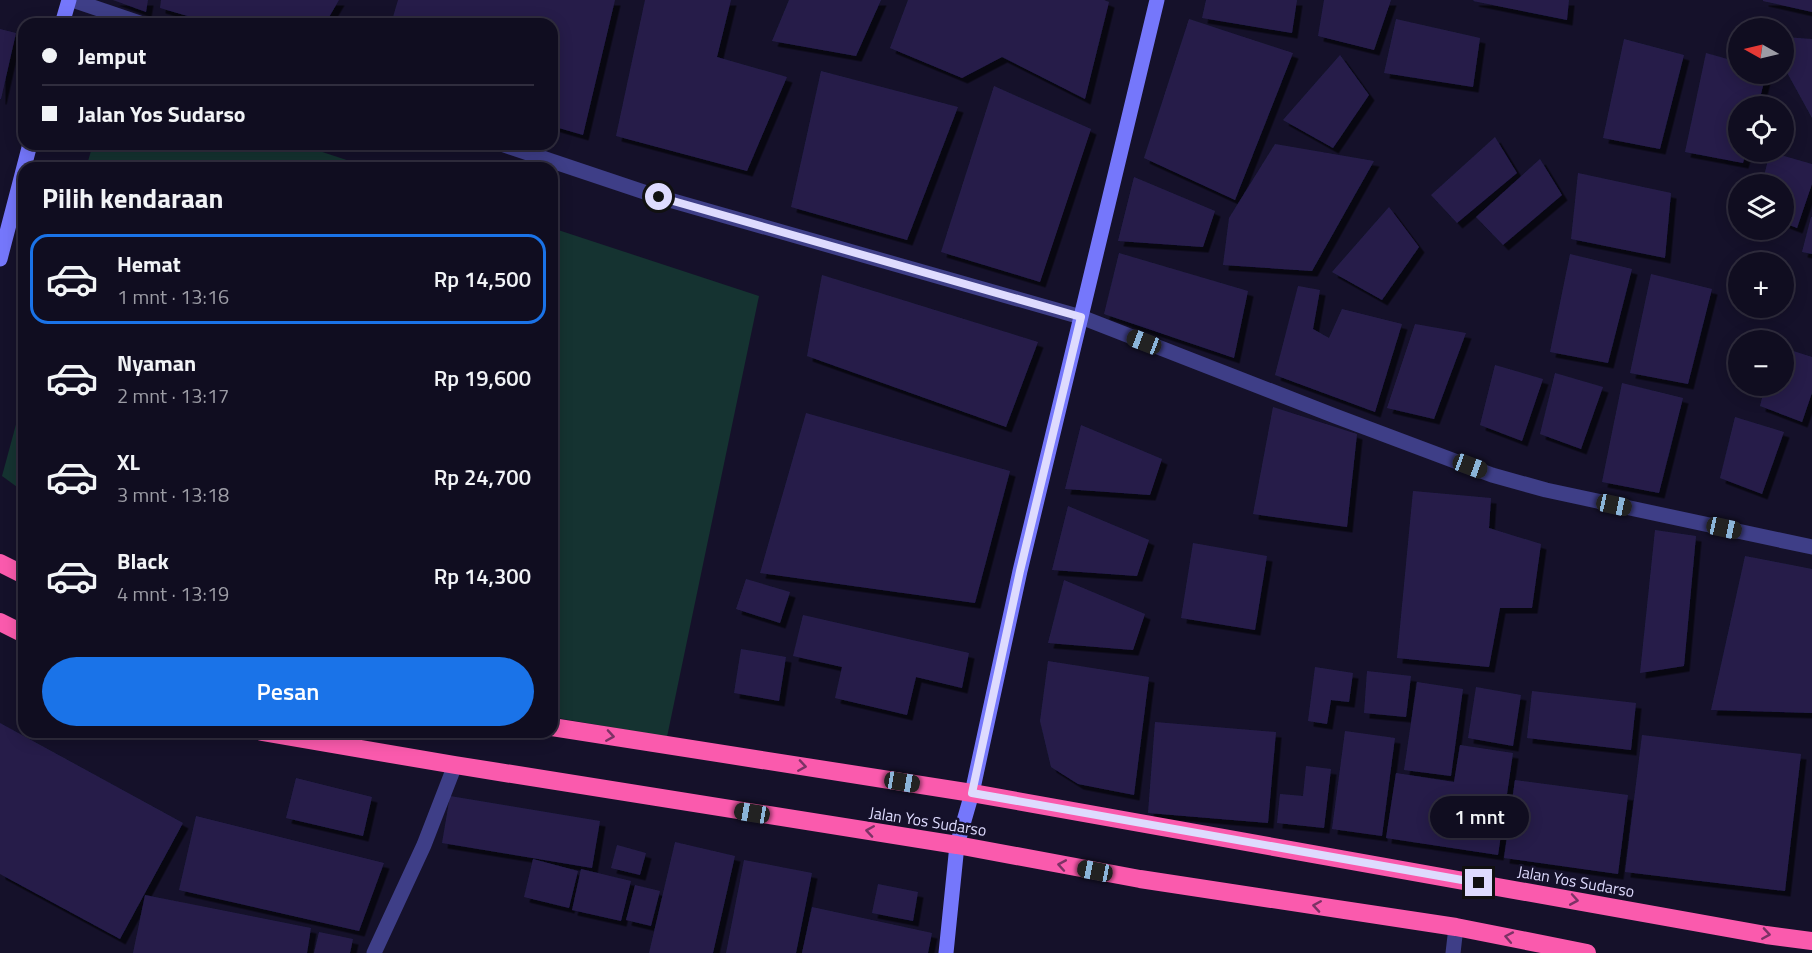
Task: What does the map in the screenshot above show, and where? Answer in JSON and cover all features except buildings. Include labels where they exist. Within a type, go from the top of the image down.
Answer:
[{"type":"highway","points":[[0,563],[18,572]]},
{"type":"highway","points":[[0,622],[18,631]]},
{"type":"highway","name":"Jalan Yos Sudarso","points":[[558,728],[972,793],[1766,935],[1812,940]]},
{"type":"highway","name":"Jalan Yos Sudarso","points":[[297,738],[957,845],[1140,879],[1456,927],[1587,953]]},
{"type":"street","points":[[64,18],[70,0],[125,18]]},
{"type":"street","points":[[946,953],[957,845],[972,793],[1020,571],[1157,0]]},
{"type":"street","points":[[519,150],[555,162]]},
{"type":"street","points":[[558,163],[659,197],[1081,317],[1492,475],[1546,490],[1812,547]]},
{"type":"street","points":[[0,259],[18,190]]},
{"type":"street","points":[[374,953],[423,845],[455,765]]},
{"type":"street","points":[[1453,953],[1456,927]]},
{"type":"green space","points":[[91,150],[316,150],[353,162],[88,162]]},
{"type":"green space","points":[[558,230],[759,296],[667,737],[558,718]]},
{"type":"green space","points":[[18,417],[18,488],[2,476]]},
{"type":"route","points":[[659,197],[1081,317],[1020,571],[972,793],[1479,883]]}]
